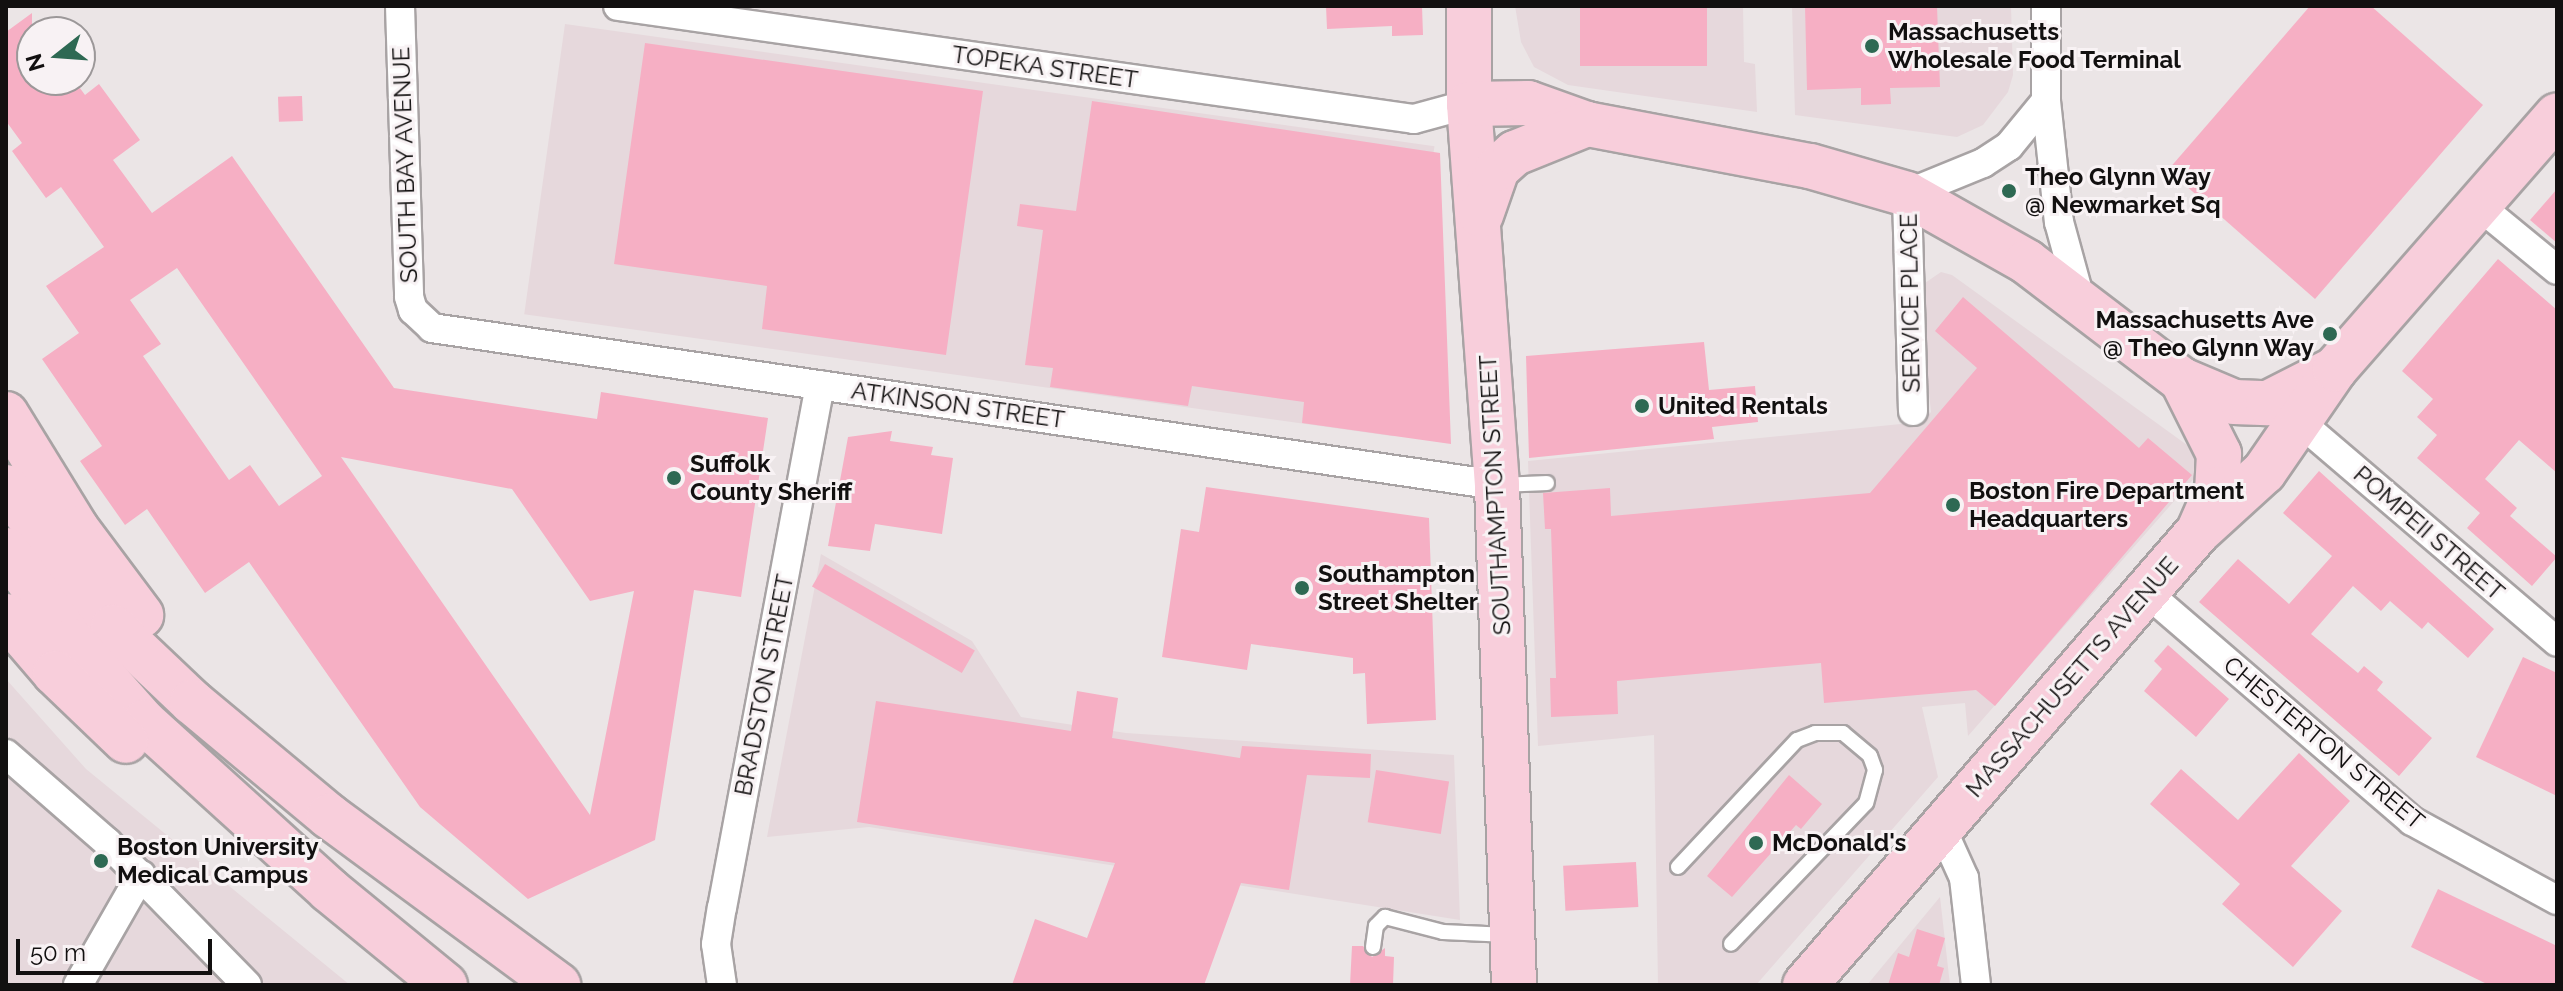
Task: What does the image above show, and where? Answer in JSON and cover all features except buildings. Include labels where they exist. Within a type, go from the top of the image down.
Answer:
[{"type":"main road","name":"SOUTHAMPTON STREET","points":[[1469,6],[1469,104],[1497,485],[1514,985]]},
{"type":"main road","points":[[1469,104],[1528,103],[1587,124],[1810,166],[1907,194],[2027,262],[2182,380],[2218,397],[2256,405],[2335,369]]},
{"type":"main road","name":"MASSACHUSETTS AVENUE","points":[[1805,985],[2198,532],[2264,472],[2302,424],[2335,369],[2557,115]]},
{"type":"main road","points":[[1478,229],[1497,169],[1534,141],[1587,124]]},
{"type":"main road","points":[[2182,380],[2219,454],[2217,489],[2198,532]]},
{"type":"main road","points":[[6,414],[100,563],[203,681],[256,757]]},
{"type":"main road","points":[[6,487],[113,627],[256,757],[558,985]]},
{"type":"main road","points":[[6,550],[72,641],[144,722],[329,890],[445,985]]},
{"type":"main road","points":[[6,616],[55,673],[171,780],[230,828],[329,890]]},
{"type":"street","name":"SOUTH BAY AVENUE","points":[[400,6],[409,297],[422,320]]},
{"type":"street","name":"TOPEKA STREET","points":[[618,6],[1414,119],[1469,104]]},
{"type":"street","points":[[2046,6],[2046,101],[2066,260],[2081,304]]},
{"type":"street","points":[[1907,194],[1983,163],[2009,146],[2046,101]]},
{"type":"street","name":"SERVICE PLACE","points":[[1907,194],[1913,411]]},
{"type":"street","points":[[2478,205],[2557,270]]},
{"type":"street","name":"ATKINSON STREET","points":[[422,320],[444,332],[1497,485]]},
{"type":"street","name":"BRADSTON STREET","points":[[722,985],[716,944],[820,385]]},
{"type":"street","name":"POMPEII STREET","points":[[2302,424],[2557,642]]},
{"type":"street","name":"CHESTERTON STREET","points":[[2146,592],[2412,821],[2557,900]]},
{"type":"street","points":[[6,754],[141,875],[247,985]]},
{"type":"street","points":[[1941,827],[1964,878],[1976,985]]},
{"type":"street","points":[[78,985],[141,875]]},
{"type":"lane","points":[[1497,485],[1547,483]]},
{"type":"lane","points":[[1678,867],[1797,740],[1815,733],[1843,733],[1870,756],[1875,770],[1866,803],[1731,944]]},
{"type":"lane","points":[[1373,947],[1376,926],[1385,917],[1443,932],[1512,935]]},
{"type":"shaded area","points":[[1515,6],[1743,6],[1744,62],[1755,64],[1757,112],[1568,85],[1534,67],[1521,42]]},
{"type":"shaded area","points":[[1792,6],[2011,6],[2013,75],[2008,92],[1983,125],[1957,137],[1795,115]]},
{"type":"shaded area","points":[[565,24],[1434,146],[1394,436],[524,314]]},
{"type":"shaded area","points":[[1941,272],[1952,275],[2187,445],[2198,464],[2197,475],[1968,736],[1965,703],[1922,707],[1938,777],[1756,985],[1658,985],[1654,735],[1538,746],[1528,461],[1921,422],[1931,412],[1919,297],[1922,285]]},
{"type":"shaded area","points":[[821,554],[972,641],[1021,717],[1126,733],[1454,755],[1460,920],[869,827],[767,837]]},
{"type":"shaded area","name":"Boston University Medical Campus","points":[[6,679],[86,769],[350,985],[6,985]]},
{"type":"shaded area","points":[[1940,897],[1950,985],[1867,985]]},
{"type":"place","name":"Massachusetts Wholesale Food Terminal","points":[[1872,46]]},
{"type":"place","name":"Theo Glynn Way @ Newmarket Sq","points":[[2009,191]]},
{"type":"place","name":"Massachusetts Ave @ Theo Glynn Way","points":[[2330,334]]},
{"type":"place","name":"United Rentals","points":[[1642,406]]},
{"type":"place","name":"Suffolk County Sheriff","points":[[674,478]]},
{"type":"place","name":"Boston Fire Department Headquarters","points":[[1953,505]]},
{"type":"place","name":"Southampton Street Shelter","points":[[1302,588]]},
{"type":"place","name":"McDonald's","points":[[1756,843]]},
{"type":"place","name":"Boston University Medical Campus","points":[[101,861]]}]
